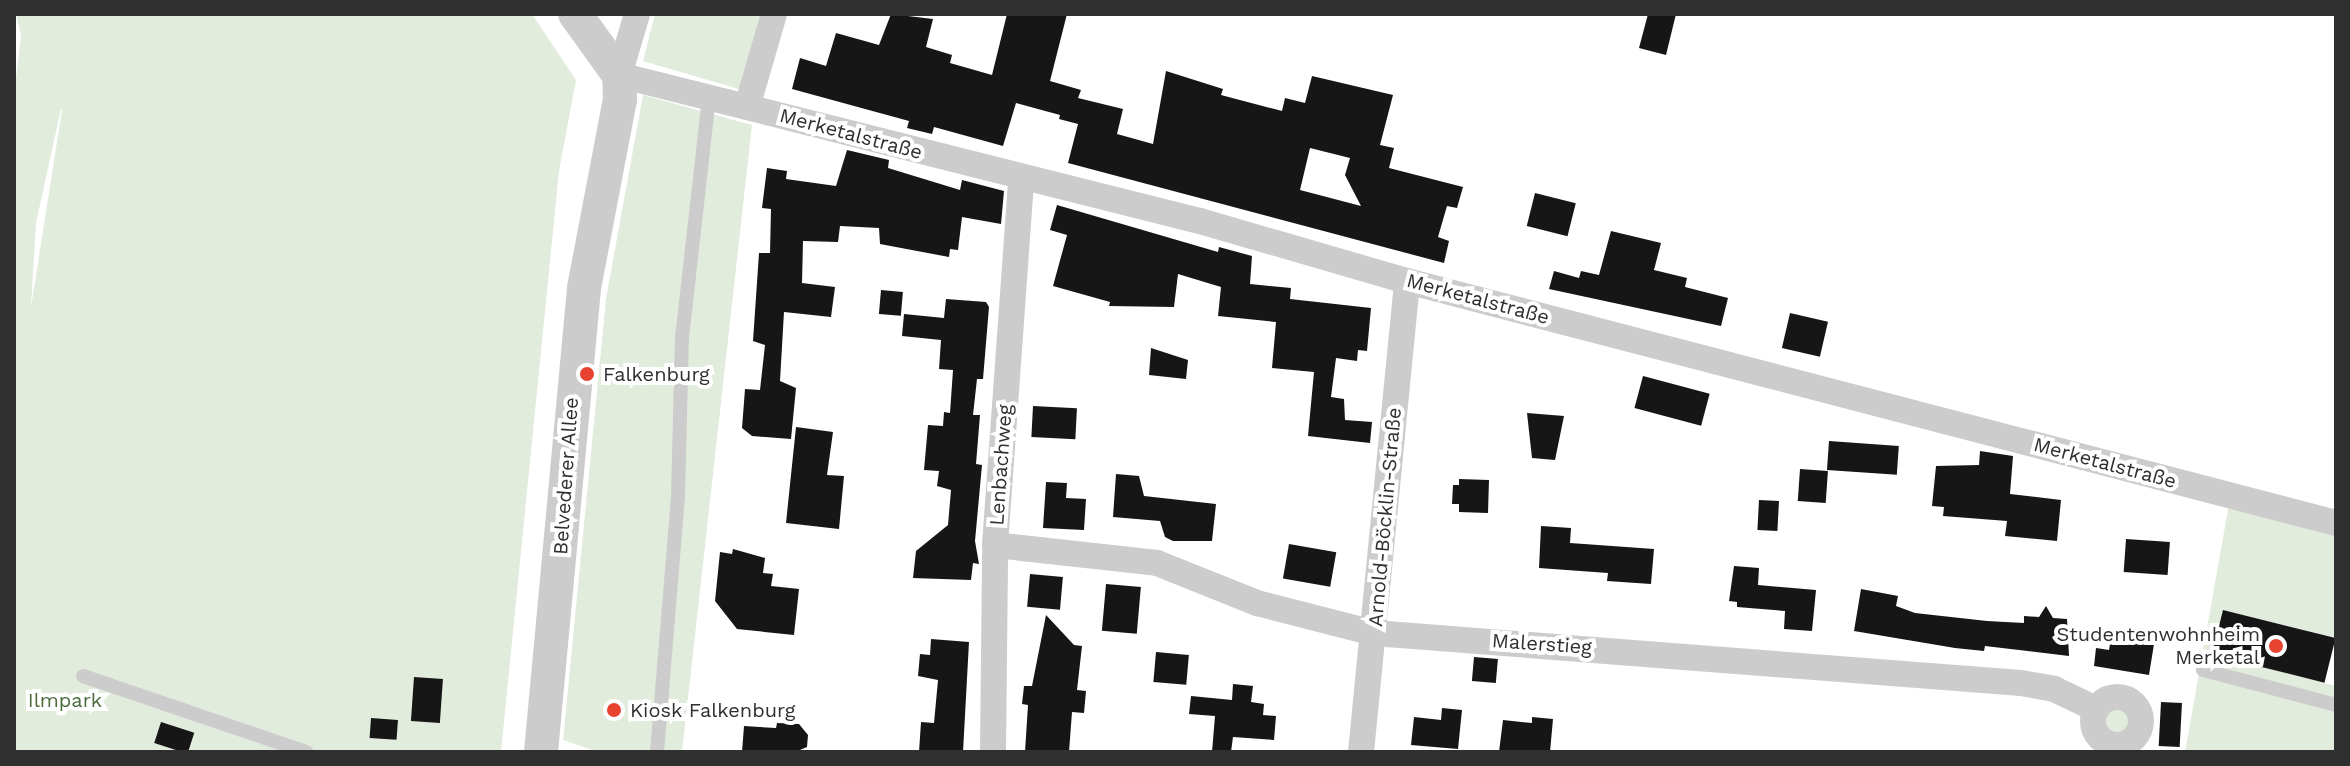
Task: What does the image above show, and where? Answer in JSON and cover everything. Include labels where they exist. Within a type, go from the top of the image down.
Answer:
[{"type":"street","points":[[575,14],[619,75]]},
{"type":"street","name":"Belvederer Allee","points":[[541,752],[574,371],[594,220],[620,100],[619,75],[637,14]]},
{"type":"street","points":[[747,107],[774,14]]},
{"type":"street","name":"Merketalstraße","points":[[619,75],[1021,179],[1200,221],[1407,281],[2336,523]]},
{"type":"street","name":"Lenbachweg","points":[[993,752],[995,545],[1021,179]]},
{"type":"street","name":"Arnold-Böcklin-Straße","points":[[1361,752],[1407,281]]},
{"type":"street","name":"Malerstieg","points":[[995,545],[1157,563],[1257,603],[1374,633],[2021,683],[2054,689],[2096,709]]},
{"type":"lane","points":[[657,752],[678,498],[682,338],[709,97]]},
{"type":"lane","points":[[2203,670],[2336,705]]},
{"type":"lane","points":[[83,676],[306,752]]},
{"type":"green space","name":"Ilmpark","points":[[16,14],[532,14],[576,80],[559,171],[501,752],[14,752],[14,95],[21,35]],"holes":[[[62,110],[31,307],[36,223]]]},
{"type":"green space","points":[[655,14],[763,14],[742,90],[643,61]]},
{"type":"green space","points":[[643,95],[752,125],[682,752],[598,752],[563,740],[606,299]]},
{"type":"green space","points":[[2229,504],[2336,533],[2336,638],[2223,610],[2214,654],[2336,686],[2336,752],[2185,752]]},
{"type":"green space","points":[[2117,705],[2128,710],[2133,721],[2128,732],[2117,737],[2106,732],[2101,721],[2106,710]]},
{"type":"building","points":[[891,14],[933,19],[926,47],[952,55],[950,63],[992,75],[1007,14],[1067,14],[1050,81],[1081,90],[1078,98],[1123,109],[1117,134],[1153,144],[1166,71],[1223,89],[1221,95],[1282,111],[1285,98],[1305,103],[1312,76],[1393,95],[1380,145],[1394,148],[1389,168],[1463,187],[1457,208],[1447,206],[1438,237],[1449,241],[1444,263],[1068,163],[1078,124],[1059,119],[1060,115],[1016,103],[1003,146],[934,127],[932,134],[907,128],[909,121],[792,89],[800,58],[826,66],[836,33],[879,45]],"holes":[[[1310,148],[1350,158],[1345,175],[1361,206],[1300,190]]]},
{"type":"building","points":[[1648,14],[1676,14],[1666,55],[1639,48]]},
{"type":"building","points":[[847,150],[889,160],[888,168],[960,190],[962,180],[1004,191],[1001,224],[962,217],[958,250],[950,249],[949,257],[880,244],[879,228],[840,226],[838,242],[803,241],[802,283],[835,287],[831,317],[784,312],[780,381],[796,388],[791,439],[752,436],[742,428],[745,389],[760,390],[765,345],[753,341],[759,253],[770,253],[771,209],[762,208],[767,168],[787,171],[786,179],[836,186]]},
{"type":"building","points":[[1535,193],[1576,203],[1568,236],[1527,226]]},
{"type":"building","points":[[1057,205],[1218,252],[1219,247],[1252,256],[1250,284],[1291,288],[1290,299],[1371,308],[1367,351],[1358,350],[1357,361],[1336,358],[1331,397],[1344,399],[1345,420],[1372,422],[1370,443],[1308,436],[1314,372],[1272,368],[1276,322],[1218,316],[1221,287],[1178,274],[1174,307],[1109,306],[1110,302],[1053,286],[1067,235],[1050,230]]},
{"type":"building","points":[[1611,231],[1661,243],[1654,270],[1687,278],[1685,287],[1728,298],[1721,326],[1549,289],[1554,271],[1579,278],[1581,271],[1599,275]]},
{"type":"building","points":[[881,290],[903,292],[901,316],[879,314]]},
{"type":"building","points":[[946,299],[986,302],[989,307],[983,379],[977,379],[973,415],[980,415],[976,464],[982,465],[975,541],[979,564],[973,563],[971,580],[913,578],[916,551],[948,525],[951,490],[937,486],[939,471],[924,470],[928,425],[943,426],[944,412],[950,413],[953,370],[939,369],[941,340],[902,336],[904,314],[944,318]]},
{"type":"building","points":[[1790,313],[1828,322],[1820,357],[1782,348]]},
{"type":"building","points":[[1151,348],[1188,360],[1186,379],[1149,375]]},
{"type":"building","points":[[1643,376],[1710,394],[1701,426],[1634,408]]},
{"type":"building","points":[[1033,406],[1077,408],[1075,439],[1031,437]]},
{"type":"building","points":[[1527,413],[1564,416],[1555,460],[1532,458]]},
{"type":"building","points":[[796,427],[833,432],[827,475],[844,476],[839,529],[786,523]]},
{"type":"building","points":[[1829,441],[1899,446],[1897,475],[1827,470]]},
{"type":"building","points":[[1980,451],[2013,456],[2010,494],[2061,500],[2057,541],[2005,536],[2007,521],[1943,516],[1944,507],[1932,506],[1936,466],[1979,465]]},
{"type":"building","points":[[1800,469],[1828,471],[1826,503],[1798,501]]},
{"type":"building","points":[[1116,474],[1139,476],[1144,496],[1216,504],[1212,541],[1173,541],[1165,537],[1160,521],[1113,517]]},
{"type":"building","points":[[1459,479],[1489,480],[1488,513],[1459,512],[1459,504],[1452,504],[1453,485],[1459,485]]},
{"type":"building","points":[[1046,482],[1067,483],[1066,498],[1086,499],[1084,530],[1043,528]]},
{"type":"building","points":[[1759,500],[1779,501],[1777,531],[1757,530]]},
{"type":"building","points":[[1541,526],[1571,528],[1570,543],[1654,549],[1651,584],[1607,581],[1608,573],[1539,568]]},
{"type":"building","points":[[2126,539],[2170,542],[2168,575],[2124,572]]},
{"type":"building","points":[[1289,544],[1336,552],[1330,587],[1283,578]]},
{"type":"building","points":[[733,549],[765,558],[763,573],[773,574],[771,586],[799,589],[794,635],[737,629],[715,601],[720,552],[732,554]]},
{"type":"building","points":[[1734,566],[1759,568],[1758,585],[1816,590],[1812,631],[1784,629],[1785,611],[1737,607],[1737,602],[1729,601]]},
{"type":"building","points":[[1030,574],[1063,577],[1060,610],[1027,607]]},
{"type":"building","points":[[1106,584],[1141,587],[1137,634],[1102,631]]},
{"type":"building","points":[[1861,589],[1898,596],[1896,606],[1915,613],[1987,621],[2024,623],[2024,616],[2039,617],[2046,606],[2053,618],[2067,619],[2069,656],[1985,646],[1984,651],[1955,648],[1854,631]]},
{"type":"building","name":"Studentenwohnheim Merketal","points":[[2223,610],[2336,638],[2324,683],[2212,655]]},
{"type":"building","points":[[1046,615],[1074,645],[1082,646],[1077,690],[1086,691],[1084,713],[1072,712],[1069,752],[1025,752],[1028,705],[1022,704],[1024,686],[1032,686]]},
{"type":"building","points":[[2111,638],[2154,644],[2149,675],[2094,666],[2096,648],[2109,650]]},
{"type":"building","points":[[931,639],[969,642],[963,752],[919,752],[921,722],[934,723],[938,680],[918,676],[920,654],[930,655]]},
{"type":"building","points":[[1156,652],[1189,655],[1186,685],[1153,682]]},
{"type":"building","points":[[1474,657],[1498,659],[1496,683],[1472,681]]},
{"type":"building","points":[[414,677],[443,679],[440,723],[411,721]]},
{"type":"building","points":[[1233,684],[1253,686],[1251,702],[1264,704],[1263,715],[1276,716],[1274,740],[1233,737],[1231,752],[1212,752],[1215,716],[1189,714],[1191,696],[1232,700]]},
{"type":"building","points":[[2161,702],[2182,703],[2180,747],[2159,746]]},
{"type":"building","points":[[1442,708],[1462,710],[1458,749],[1411,745],[1414,717],[1441,720]]},
{"type":"building","points":[[1532,717],[1553,719],[1550,752],[1499,752],[1503,720],[1532,723]]},
{"type":"building","points":[[371,718],[398,720],[397,740],[370,738]]},
{"type":"building","points":[[161,722],[194,733],[188,752],[154,743]]},
{"type":"building","points":[[777,723],[799,724],[808,735],[807,747],[795,752],[742,752],[744,726],[776,728]]},
{"type":"place","name":"Falkenburg","points":[[587,374]]},
{"type":"place","name":"Studentenwohnheim Merketal","points":[[2276,646]]},
{"type":"place","name":"Kiosk Falkenburg","points":[[614,710]]}]
